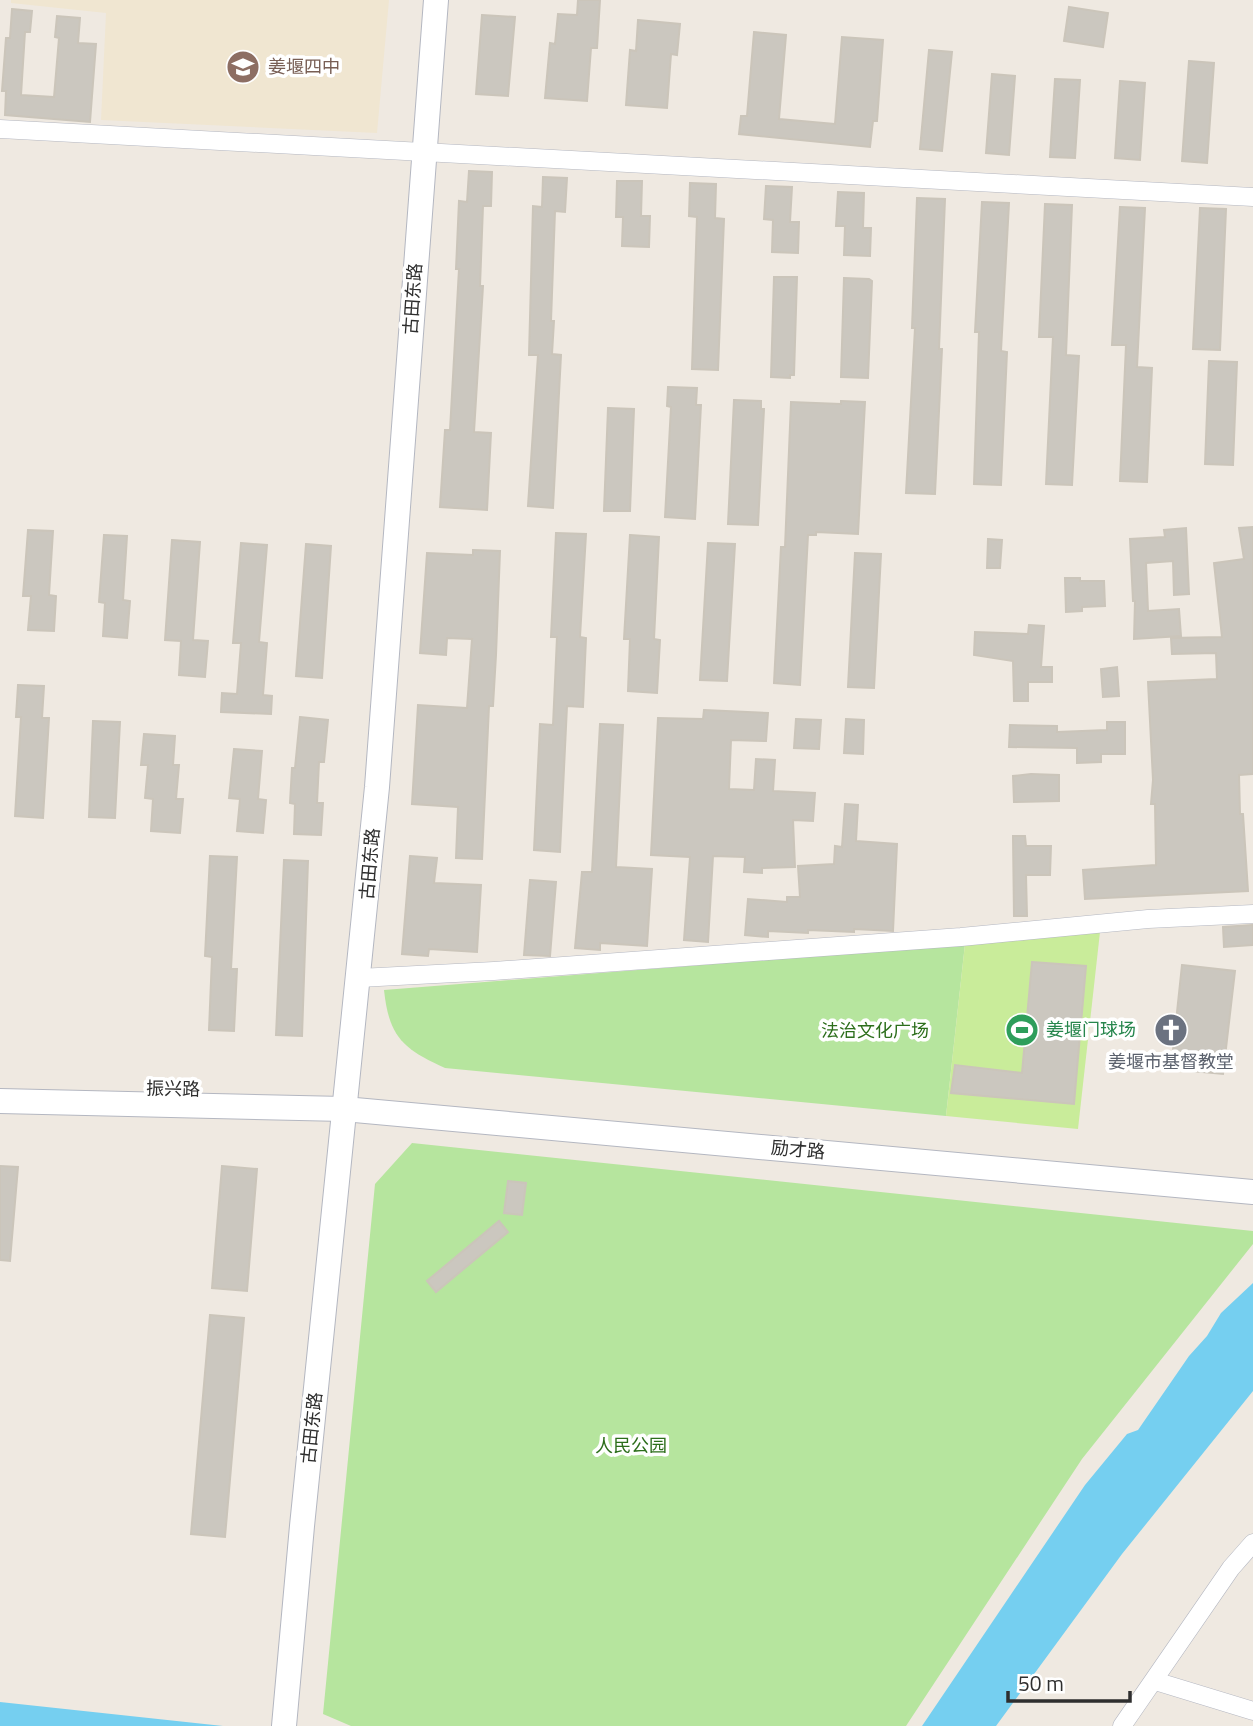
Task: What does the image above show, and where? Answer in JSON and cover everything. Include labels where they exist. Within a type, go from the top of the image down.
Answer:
[{"type":"street","name":"古田东路","points":[[284,1726],[377,787],[436,0]]},
{"type":"street","points":[[0,129],[1253,197]]},
{"type":"street","points":[[359,978],[522,970],[961,937],[1148,919],[1253,914]]},
{"type":"street","name":"振兴路","points":[[0,1084],[344,1101]]},
{"type":"street","name":"振兴路","points":[[0,1101],[344,1101]]},
{"type":"street","name":"励才路","points":[[344,1101],[1253,1175]]},
{"type":"street","name":"励才路","points":[[344,1101],[1253,1192]]},
{"type":"street","points":[[1122,1726],[1231,1568],[1253,1543]]},
{"type":"street","points":[[1155,1681],[1253,1711]]},
{"type":"shaded area","name":"姜堰四中","points":[[11,0],[389,0],[377,133],[101,120],[106,13],[11,3]]},
{"type":"green space","name":"姜堰门球场","points":[[1100,932],[1078,1129],[946,1116],[965,944]]},
{"type":"green space","name":"法治文化广场","points":[[965,944],[946,1116],[445,1068],[418,1054],[401,1039],[390,1019],[384,990]]},
{"type":"green space","name":"人民公园","points":[[412,1143],[1253,1231],[1253,1244],[1082,1459],[906,1726],[351,1726],[323,1714],[375,1184]]},
{"type":"water","points":[[1253,1283],[1253,1391],[1122,1554],[996,1726],[922,1726],[1085,1485],[1127,1434],[1138,1430],[1221,1313]]},
{"type":"water","points":[[0,1702],[223,1726],[0,1726]]},
{"type":"building","points":[[578,0],[600,0],[597,48],[591,48],[587,101],[545,98],[550,43],[555,44],[558,14],[577,15]]},
{"type":"building","points":[[1069,7],[1108,13],[1103,47],[1064,41]]},
{"type":"building","points":[[12,9],[32,11],[30,32],[25,32],[21,95],[54,97],[59,38],[55,37],[57,16],[80,18],[78,43],[96,44],[90,122],[5,115],[6,91],[2,91],[6,38],[10,38]]},
{"type":"building","points":[[482,15],[515,17],[508,96],[476,94]]},
{"type":"building","points":[[638,20],[680,24],[677,55],[671,54],[667,108],[626,105],[630,50],[636,51]]},
{"type":"building","points":[[754,32],[786,35],[779,119],[835,124],[842,37],[883,40],[877,121],[873,121],[870,147],[739,134],[741,116],[747,116]]},
{"type":"building","points":[[929,50],[952,52],[942,151],[920,149]]},
{"type":"building","points":[[1189,61],[1214,63],[1207,163],[1182,161]]},
{"type":"building","points":[[992,74],[1015,76],[1009,155],[986,153]]},
{"type":"building","points":[[1055,79],[1080,80],[1075,158],[1050,157]]},
{"type":"building","points":[[1120,81],[1145,83],[1140,160],[1115,158]]},
{"type":"building","points":[[469,171],[492,172],[491,206],[483,206],[480,286],[483,286],[474,432],[491,433],[487,510],[440,507],[445,430],[450,430],[459,269],[456,269],[459,201],[467,202]]},
{"type":"building","points":[[543,177],[567,178],[565,212],[555,211],[552,354],[561,355],[553,508],[528,506],[538,355],[529,355],[533,206],[542,207]]},
{"type":"building","points":[[617,181],[642,181],[641,216],[650,216],[649,247],[622,246],[623,217],[616,217]]},
{"type":"building","points":[[690,183],[716,184],[715,218],[724,219],[718,370],[692,369],[697,217],[689,216]]},
{"type":"building","points":[[766,186],[792,187],[790,222],[799,222],[798,253],[772,252],[773,220],[764,219]]},
{"type":"building","points":[[838,192],[864,193],[863,228],[871,228],[870,256],[844,255],[845,226],[836,226]]},
{"type":"building","points":[[917,198],[945,199],[935,494],[906,493],[915,328],[912,328]]},
{"type":"building","points":[[982,202],[1009,203],[1001,351],[1007,352],[1001,485],[974,484],[979,332],[975,332]]},
{"type":"building","points":[[1045,204],[1072,205],[1066,355],[1079,356],[1072,485],[1046,484],[1053,337],[1039,337]]},
{"type":"building","points":[[1120,207],[1145,208],[1137,367],[1152,368],[1147,482],[1120,481],[1126,345],[1112,345]]},
{"type":"building","points":[[1200,208],[1226,209],[1220,350],[1193,349]]},
{"type":"building","points":[[774,277],[797,277],[794,375],[790,375],[790,378],[771,377]]},
{"type":"building","points":[[844,278],[872,281],[868,378],[841,377]]},
{"type":"building","points":[[1209,361],[1237,362],[1233,465],[1205,464]]},
{"type":"building","points":[[668,387],[697,388],[696,405],[701,405],[695,519],[665,517],[671,407],[667,406]]},
{"type":"building","points":[[734,400],[761,401],[761,409],[764,409],[758,525],[728,524]]},
{"type":"building","points":[[841,401],[865,402],[858,534],[816,532],[816,535],[808,535],[800,685],[774,683],[781,547],[785,547],[791,402],[841,404]]},
{"type":"building","points":[[608,408],[634,409],[630,511],[604,511]]},
{"type":"building","points":[[1253,527],[1253,774],[1239,775],[1248,891],[1085,899],[1083,870],[1156,865],[1155,804],[1151,804],[1153,780],[1148,682],[1217,679],[1216,653],[1172,654],[1171,638],[1222,637],[1214,563],[1244,559],[1239,528]]},
{"type":"building","points":[[1186,528],[1189,594],[1174,595],[1173,561],[1146,563],[1148,611],[1179,609],[1181,636],[1134,639],[1135,601],[1130,539],[1165,537],[1164,530]]},
{"type":"building","points":[[28,530],[53,531],[49,595],[56,596],[54,631],[28,630],[31,596],[23,596]]},
{"type":"building","points":[[556,533],[586,534],[580,637],[586,638],[583,707],[567,706],[560,852],[534,850],[540,724],[553,725],[557,637],[551,637]]},
{"type":"building","points":[[104,535],[127,536],[123,600],[130,601],[127,638],[103,636],[105,603],[99,602]]},
{"type":"building","points":[[630,535],[659,537],[654,639],[660,640],[657,693],[628,691],[630,639],[624,639]]},
{"type":"building","points":[[988,539],[1002,540],[1000,568],[987,568]]},
{"type":"building","points":[[172,540],[200,542],[193,640],[208,641],[205,677],[179,675],[181,641],[165,640]]},
{"type":"building","points":[[241,543],[267,545],[259,642],[267,643],[263,695],[272,696],[271,714],[221,712],[222,693],[237,694],[241,643],[233,643]]},
{"type":"building","points":[[708,543],[735,544],[727,681],[700,680]]},
{"type":"building","points":[[306,544],[331,546],[322,678],[296,676]]},
{"type":"building","points":[[473,550],[500,551],[482,859],[456,858],[458,807],[412,804],[418,705],[467,708],[472,639],[447,638],[446,655],[420,653],[427,553],[473,555]]},
{"type":"building","points":[[855,553],[881,554],[874,688],[848,687]]},
{"type":"building","points":[[1065,578],[1104,581],[1105,606],[1082,607],[1082,611],[1066,612]]},
{"type":"building","points":[[1029,625],[1044,626],[1041,667],[1052,667],[1052,682],[1028,682],[1028,701],[1014,701],[1013,661],[974,655],[975,632],[1028,634]]},
{"type":"building","points":[[1117,667],[1119,696],[1103,697],[1101,669]]},
{"type":"building","points":[[18,685],[44,686],[42,718],[49,718],[43,818],[15,816],[21,717],[16,717]]},
{"type":"building","points":[[704,710],[768,713],[766,741],[731,740],[729,789],[754,790],[756,759],[775,760],[773,791],[815,793],[813,821],[793,820],[795,867],[762,868],[762,873],[744,872],[745,857],[713,856],[708,942],[684,940],[690,857],[651,855],[658,718],[703,719]]},
{"type":"building","points":[[300,717],[328,720],[324,762],[319,762],[317,803],[323,803],[321,835],[294,834],[295,804],[290,803]]},
{"type":"building","points":[[796,719],[821,720],[819,749],[794,748]]},
{"type":"building","points":[[846,719],[864,720],[863,754],[844,753]]},
{"type":"building","points":[[93,721],[120,722],[115,818],[89,817]]},
{"type":"building","points":[[1107,722],[1125,722],[1125,754],[1101,754],[1101,762],[1077,763],[1077,748],[1009,747],[1010,725],[1057,726],[1057,732],[1107,730]]},
{"type":"building","points":[[600,724],[623,725],[616,867],[652,869],[647,946],[600,943],[600,950],[575,948],[582,872],[592,872]]},
{"type":"building","points":[[144,734],[175,736],[173,765],[179,765],[176,799],[183,799],[180,833],[151,831],[153,799],[145,798],[148,765],[141,765]]},
{"type":"building","points":[[234,749],[262,751],[258,799],[266,800],[263,833],[237,831],[240,799],[229,798]]},
{"type":"building","points":[[1059,775],[1059,801],[1014,802],[1013,776]]},
{"type":"building","points":[[845,804],[858,805],[856,841],[897,844],[893,931],[768,931],[768,937],[745,935],[748,899],[787,902],[787,897],[800,897],[798,866],[834,864],[835,846],[842,847]]},
{"type":"building","points":[[1013,836],[1025,836],[1026,846],[1051,846],[1050,875],[1026,875],[1027,916],[1014,916]]},
{"type":"building","points":[[210,856],[237,857],[231,969],[237,969],[234,1031],[209,1030],[212,957],[205,956]]},
{"type":"building","points":[[410,856],[437,858],[434,883],[481,885],[477,952],[429,949],[428,956],[402,954]]},
{"type":"building","points":[[284,860],[308,861],[302,1036],[276,1035]]},
{"type":"building","points":[[530,880],[556,882],[550,956],[524,955]]},
{"type":"building","points":[[1253,925],[1253,945],[1224,947],[1223,927]]},
{"type":"building","points":[[1032,962],[1086,966],[1074,1104],[951,1093],[955,1065],[1022,1073]]},
{"type":"building","points":[[1182,965],[1235,971],[1223,1074],[1171,1069]]},
{"type":"building","points":[[0,1166],[18,1167],[10,1261],[0,1260]]},
{"type":"building","points":[[222,1166],[257,1169],[247,1291],[212,1288]]},
{"type":"building","points":[[508,1181],[526,1183],[522,1215],[504,1213]]},
{"type":"building","points":[[499,1221],[508,1232],[436,1292],[427,1281]]},
{"type":"building","points":[[210,1315],[244,1318],[225,1537],[191,1534]]},
{"type":"place","name":"姜堰四中","points":[[243,67]]},
{"type":"place","name":"姜堰门球场","points":[[1022,1030]]},
{"type":"place","name":"姜堰市基督教堂","points":[[1171,1030]]}]
